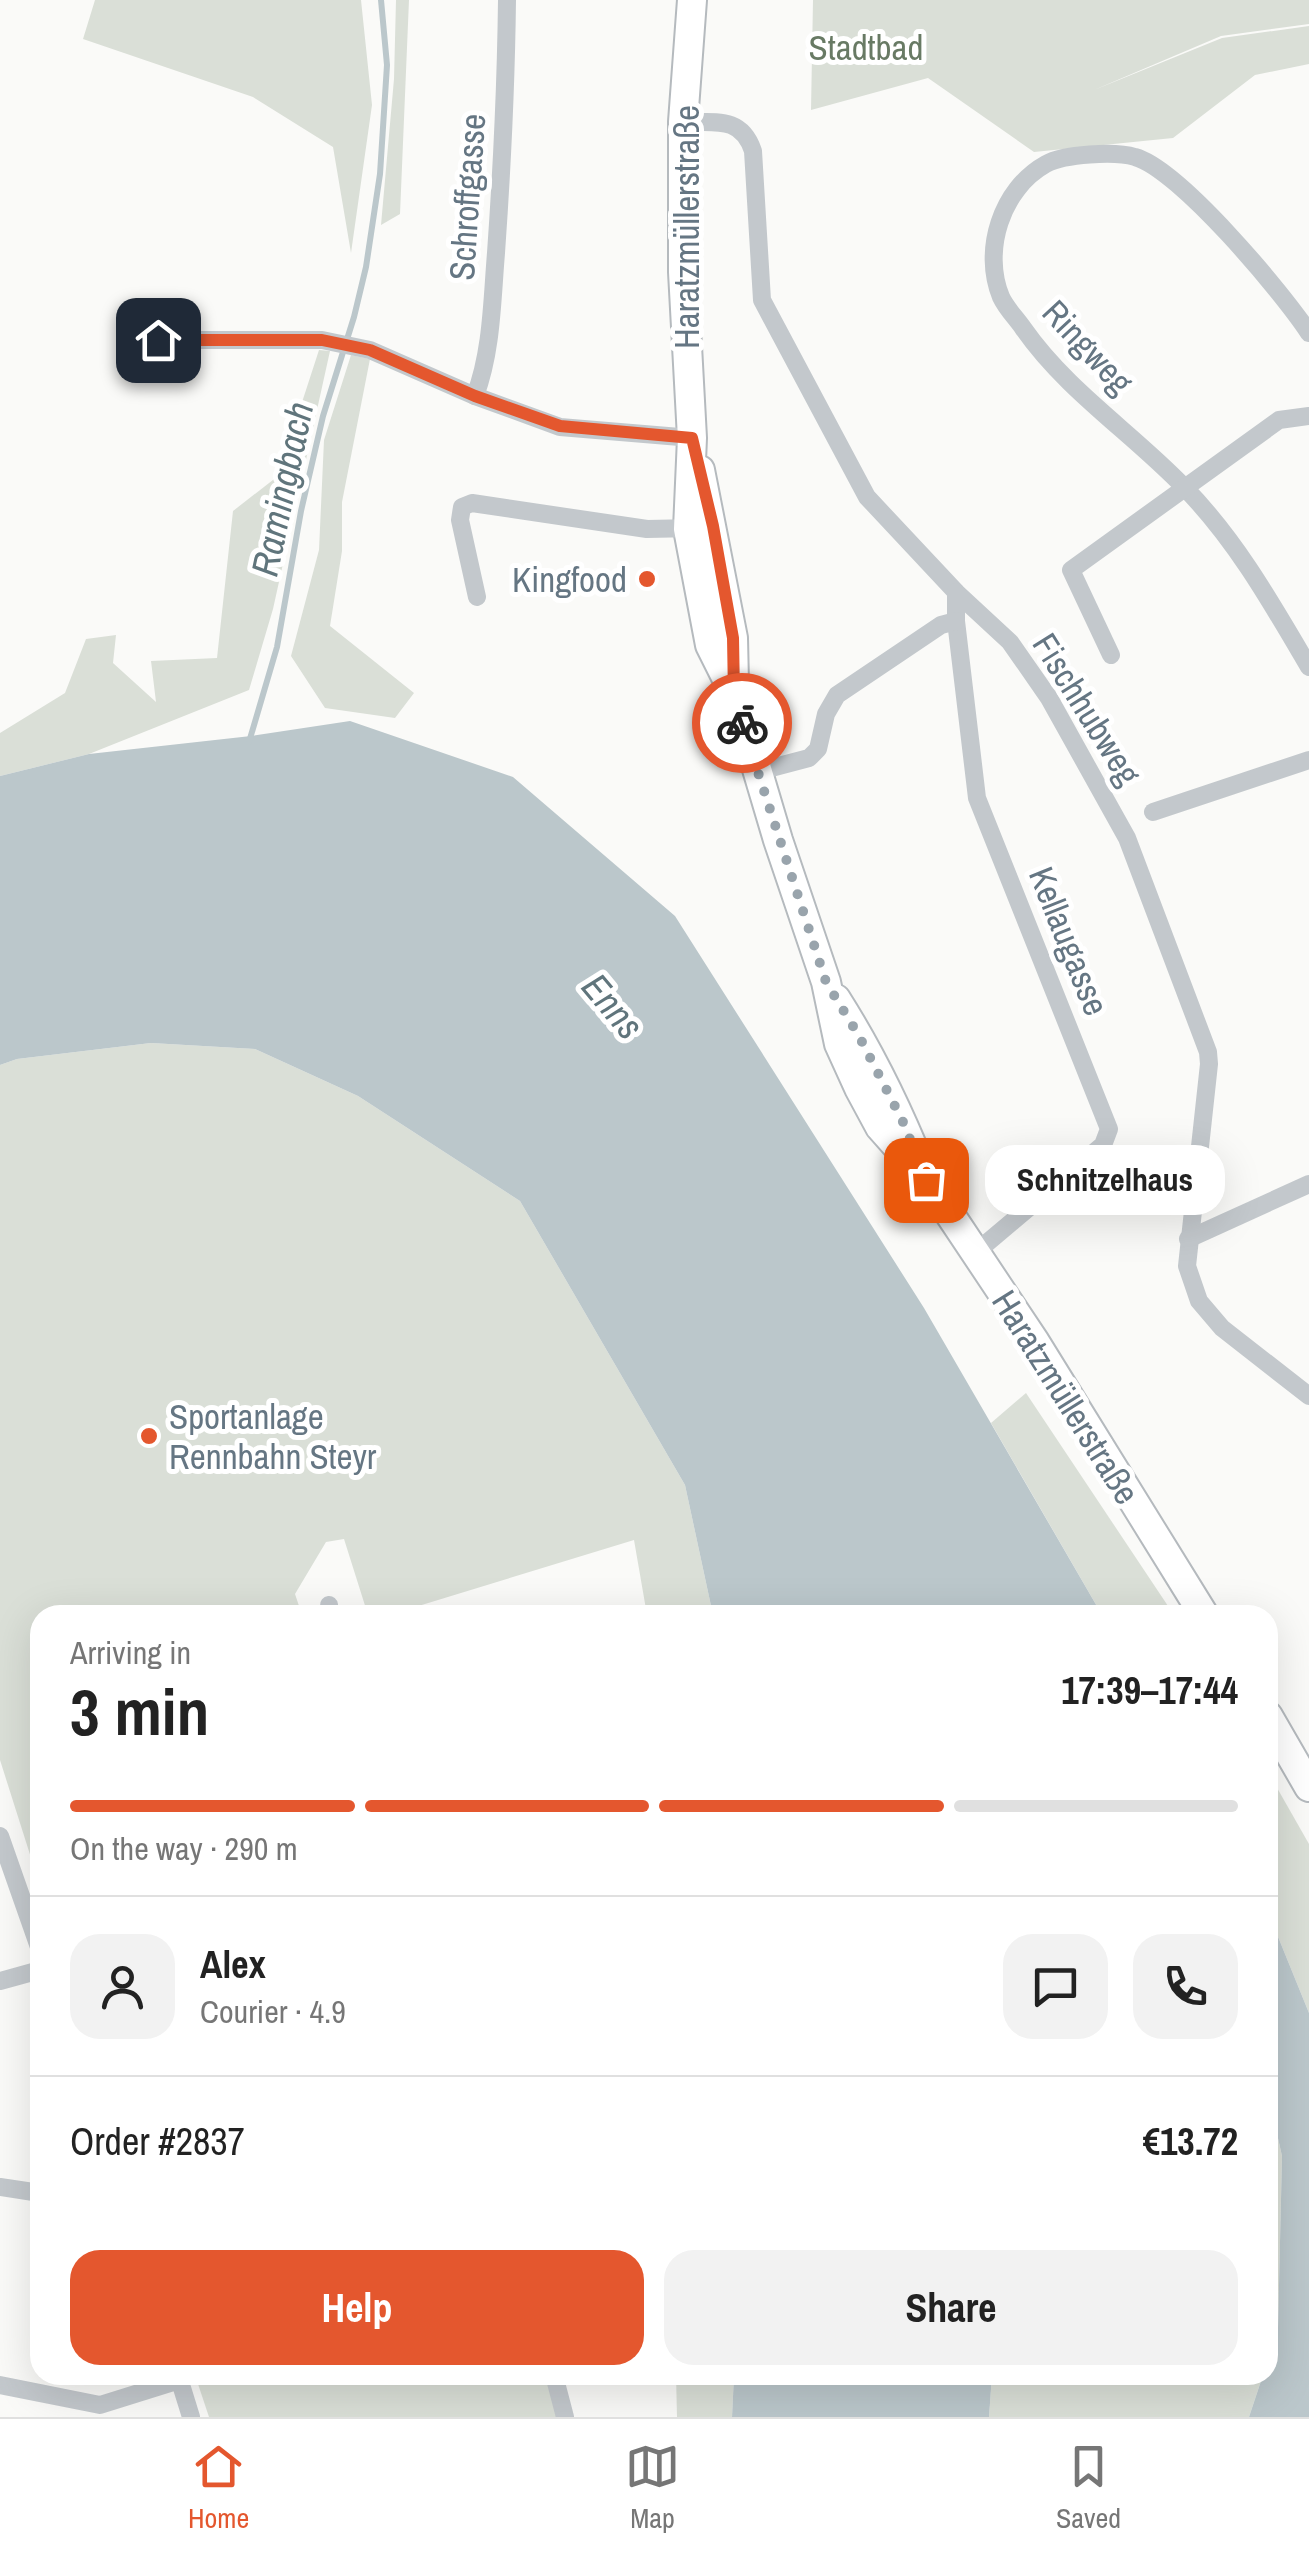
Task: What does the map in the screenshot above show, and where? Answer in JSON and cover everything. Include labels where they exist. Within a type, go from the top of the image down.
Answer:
[{"type":"main road","name":"Haratzmüllerstraße","points":[[689,5],[683,122],[685,326],[701,527],[733,638],[734,695],[826,982],[839,1044],[880,1126],[926,1180],[975,1253],[1198,1605]]},
{"type":"main road","points":[[1278,1733],[1309,1787]]},
{"type":"street","name":"Schroffgasse","points":[[475,396],[492,312],[505,124],[507,0]]},
{"type":"street","name":"Fischhubweg","points":[[683,122],[728,123],[748,138],[753,150],[760,289],[765,308],[867,498],[956,592],[1010,642],[1049,698],[1128,838],[1210,1064],[1186,1266],[1199,1301],[1222,1328],[1309,1396]]},
{"type":"street","name":"Ringweg","points":[[1309,334],[1292,307],[1178,182],[1136,157],[1088,154],[1046,164],[1014,193],[998,225],[993,263],[1002,298],[1047,363],[1185,488],[1256,575],[1309,667]]},
{"type":"street","points":[[158,340],[322,340],[370,350],[475,396],[560,426],[692,438]]},
{"type":"street","points":[[1111,655],[1071,570],[1279,420],[1309,416]]},
{"type":"street","points":[[477,597],[460,520],[462,506],[472,503],[647,529],[701,527]]},
{"type":"street","name":"Kellaugasse","points":[[956,592],[977,798],[1109,1129],[1103,1145],[975,1253]]},
{"type":"street","points":[[756,772],[809,758],[818,749],[826,714],[837,695],[941,626],[956,621]]},
{"type":"street","name":"Fischhubweg","points":[[1153,812],[1309,760]]},
{"type":"street","points":[[1188,1239],[1309,1184]]},
{"type":"street","points":[[0,1836],[30,1922]]},
{"type":"street","points":[[0,1981],[30,1973]]},
{"type":"street","points":[[0,2186],[30,2191]]},
{"type":"street","points":[[0,2385],[100,2405],[159,2385]]},
{"type":"street","points":[[181,2385],[191,2417]]},
{"type":"street","points":[[557,2385],[565,2417]]},
{"type":"green space","points":[[95,0],[361,0],[372,105],[351,253],[333,147],[253,97],[83,39]]},
{"type":"green space","points":[[396,0],[409,0],[400,214],[381,225],[394,79]]},
{"type":"green space","name":"Stadtbad","points":[[813,0],[1309,0],[1309,24],[1221,36],[1094,90],[1222,38],[1309,26],[1309,64],[1255,75],[1173,138],[1034,152],[928,78],[811,110]]},
{"type":"green space","points":[[319,350],[330,351],[273,609],[249,690],[89,754],[0,776],[0,733],[65,693],[86,639],[116,635],[113,663],[156,702],[151,661],[217,658],[233,511],[278,476]]},
{"type":"green space","points":[[351,355],[370,359],[342,502],[342,551],[330,626],[414,693],[395,718],[325,708],[291,656],[319,550],[324,440]]},
{"type":"green space","points":[[151,1043],[255,1049],[358,1096],[520,1201],[685,1485],[711,1605],[645,1605],[634,1540],[422,1605],[365,1605],[344,1539],[326,1542],[295,1594],[299,1605],[30,1605],[30,1854],[0,1760],[0,1065],[17,1059]]},
{"type":"green space","points":[[1026,1393],[1167,1605],[1096,1605],[991,1423]]},
{"type":"green space","points":[[1278,1790],[1309,1844],[1309,2013],[1278,1937]]},
{"type":"green space","points":[[1278,2138],[1282,2156],[1278,2328]]},
{"type":"green space","points":[[198,2385],[548,2385],[558,2417],[209,2417]]},
{"type":"green space","points":[[676,2385],[734,2385],[732,2417],[677,2417]]},
{"type":"green space","points":[[991,2385],[1260,2385],[1249,2417],[989,2417]]},
{"type":"water","name":"Enns","points":[[350,721],[513,777],[675,916],[924,1308],[1096,1605],[711,1605],[685,1485],[520,1201],[358,1096],[255,1049],[151,1043],[17,1059],[0,1065],[0,776],[89,754]]},
{"type":"water","points":[[1278,1937],[1309,2013],[1309,2417],[1249,2417],[1260,2385],[1278,2385],[1282,2156],[1278,2138]]},
{"type":"water","points":[[734,2385],[991,2385],[989,2417],[732,2417]]},
{"type":"waterway","name":"Ramingbach","points":[[249,742],[277,647],[301,511],[323,416],[366,267],[380,174],[387,65],[381,0]]},
{"type":"way so far","points":[[742,723],[826,982],[904,1124],[926,1180]]},
{"type":"place","name":"Kingfood","points":[[647,579]]},
{"type":"place","name":"Schnitzelhaus","points":[[926,1180]]},
{"type":"place","name":"Sportanlage Rennbahn Steyr","points":[[149,1436]]},
{"type":"route","points":[[158,340],[322,340],[370,350],[475,396],[560,426],[692,438],[733,638],[734,695],[742,723]]}]
